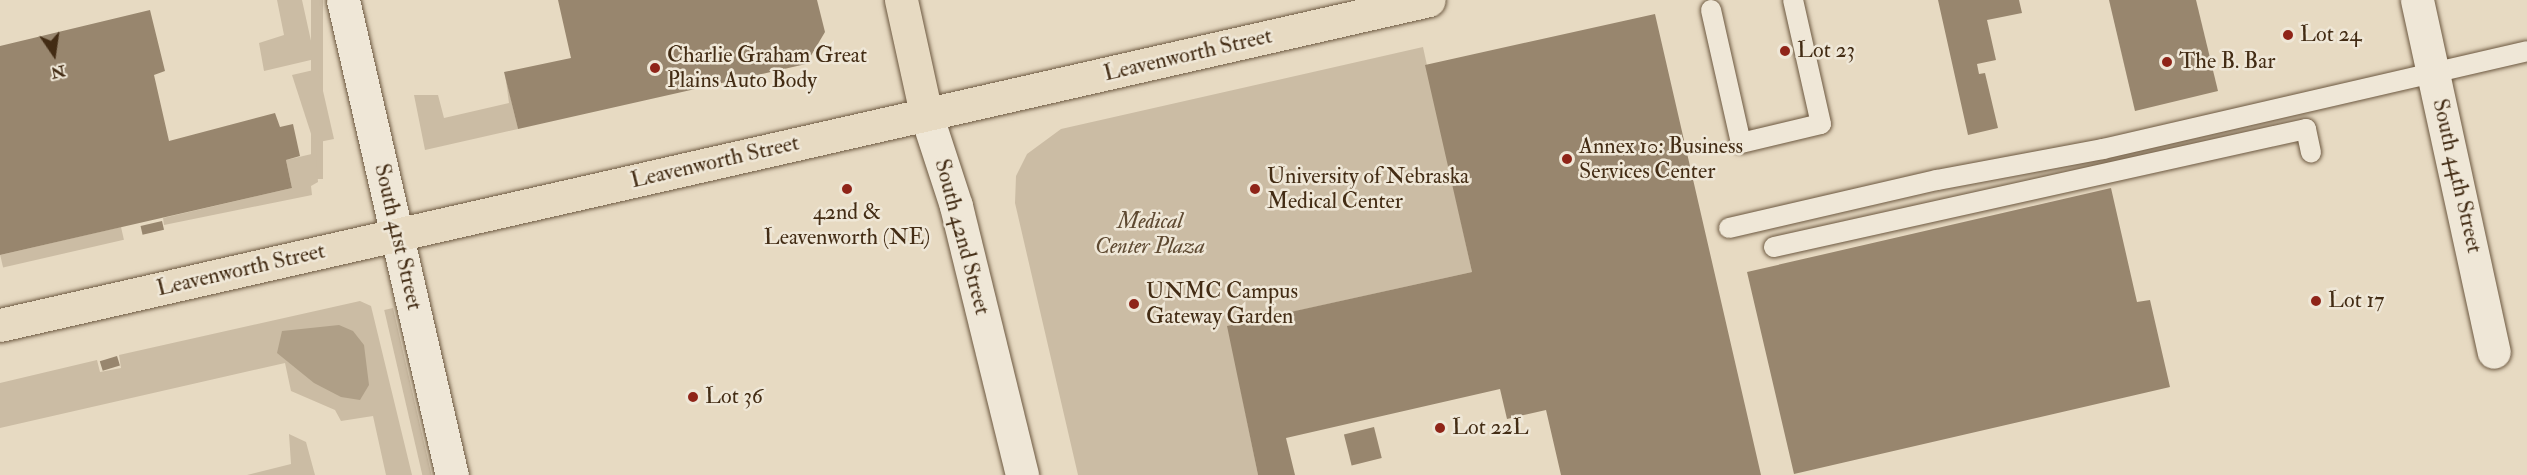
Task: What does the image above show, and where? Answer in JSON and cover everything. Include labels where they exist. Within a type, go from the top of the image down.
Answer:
[{"type":"main road","name":"South 42nd Street","points":[[901,0],[926,114]]},
{"type":"main road","name":"Leavenworth Street","points":[[0,325],[1429,0]]},
{"type":"street","name":"South 41st Street","points":[[343,0],[452,475]]},
{"type":"street","name":"South 44th Street","points":[[2417,0],[2494,352]]},
{"type":"street","name":"South 42nd Street","points":[[926,114],[957,206],[1022,475]]},
{"type":"lane","points":[[1711,10],[1742,142],[1821,124],[1792,0]]},
{"type":"lane","points":[[1729,228],[2527,51]]},
{"type":"lane","points":[[1774,247],[2306,129],[2311,152]]},
{"type":"green space","points":[[277,0],[302,0],[315,59],[264,71],[259,43],[284,35]]},
{"type":"green space","points":[[311,0],[323,0],[323,179],[311,179]]},
{"type":"green space","name":"Medical Center Plaza","points":[[1423,47],[1472,272],[1228,326],[1258,475],[1078,475],[1015,203],[1016,176],[1027,154],[1061,129]]},
{"type":"green space","points":[[318,69],[334,139],[314,143],[292,75]]},
{"type":"green space","points":[[505,74],[518,129],[425,150],[414,95],[438,95],[444,118],[509,103]]},
{"type":"green space","points":[[316,153],[318,182],[311,186],[312,195],[164,225],[163,218],[292,188],[286,160]]},
{"type":"green space","points":[[121,227],[124,240],[3,268],[0,255]]},
{"type":"green space","points":[[360,301],[371,306],[412,475],[386,475],[373,416],[341,421],[335,410],[291,391],[285,363],[0,428],[0,383],[97,360],[100,372],[121,368],[119,355]]},
{"type":"green space","points":[[393,308],[432,475],[422,475],[384,310]]},
{"type":"green space","points":[[289,434],[306,442],[315,475],[247,475],[291,464]]},
{"type":"shaded area","points":[[339,325],[353,331],[364,345],[369,385],[360,400],[341,397],[314,383],[277,353],[282,331]]},
{"type":"building","name":"Charlie Graham Great Plains Auto Body","points":[[558,0],[817,0],[825,32],[806,64],[518,129],[504,72],[571,58]]},
{"type":"building","points":[[1938,0],[2019,0],[2022,13],[1987,20],[1996,60],[1977,64],[1979,74],[1985,73],[1998,128],[1968,135]]},
{"type":"building","name":"The B. Bar","points":[[2109,0],[2196,0],[2218,91],[2135,111]]},
{"type":"building","points":[[150,10],[165,71],[154,75],[169,141],[275,113],[280,127],[293,124],[300,156],[286,160],[292,188],[0,255],[0,46]]},
{"type":"building","name":"Annex 10: Business Services Center","points":[[1655,14],[1761,475],[1561,475],[1546,410],[1507,419],[1500,389],[1286,438],[1295,475],[1258,475],[1227,326],[1472,272],[1425,65]]},
{"type":"building","points":[[2111,188],[2137,302],[2150,300],[2170,387],[1794,474],[1747,272]]},
{"type":"building","points":[[162,221],[164,230],[143,235],[141,226]]},
{"type":"building","points":[[117,356],[120,366],[103,371],[100,361]]},
{"type":"building","points":[[1374,427],[1382,458],[1352,466],[1344,434]]},
{"type":"place","name":"Lot 24","points":[[2288,35]]},
{"type":"place","name":"Lot 23","points":[[1785,51]]},
{"type":"place","name":"The B. Bar","points":[[2167,62]]},
{"type":"place","name":"Charlie Graham Great Plains Auto Body","points":[[655,68]]},
{"type":"place","name":"Annex 10: Business Services Center","points":[[1567,159]]},
{"type":"place","name":"42nd & Leavenworth (NE)","points":[[847,189]]},
{"type":"place","name":"University of Nebraska Medical Center","points":[[1255,189]]},
{"type":"place","name":"Lot 17","points":[[2316,301]]},
{"type":"place","name":"UNMC Campus Gateway Garden","points":[[1134,304]]},
{"type":"place","name":"Lot 36","points":[[693,397]]},
{"type":"place","name":"Lot 22L","points":[[1440,428]]}]
